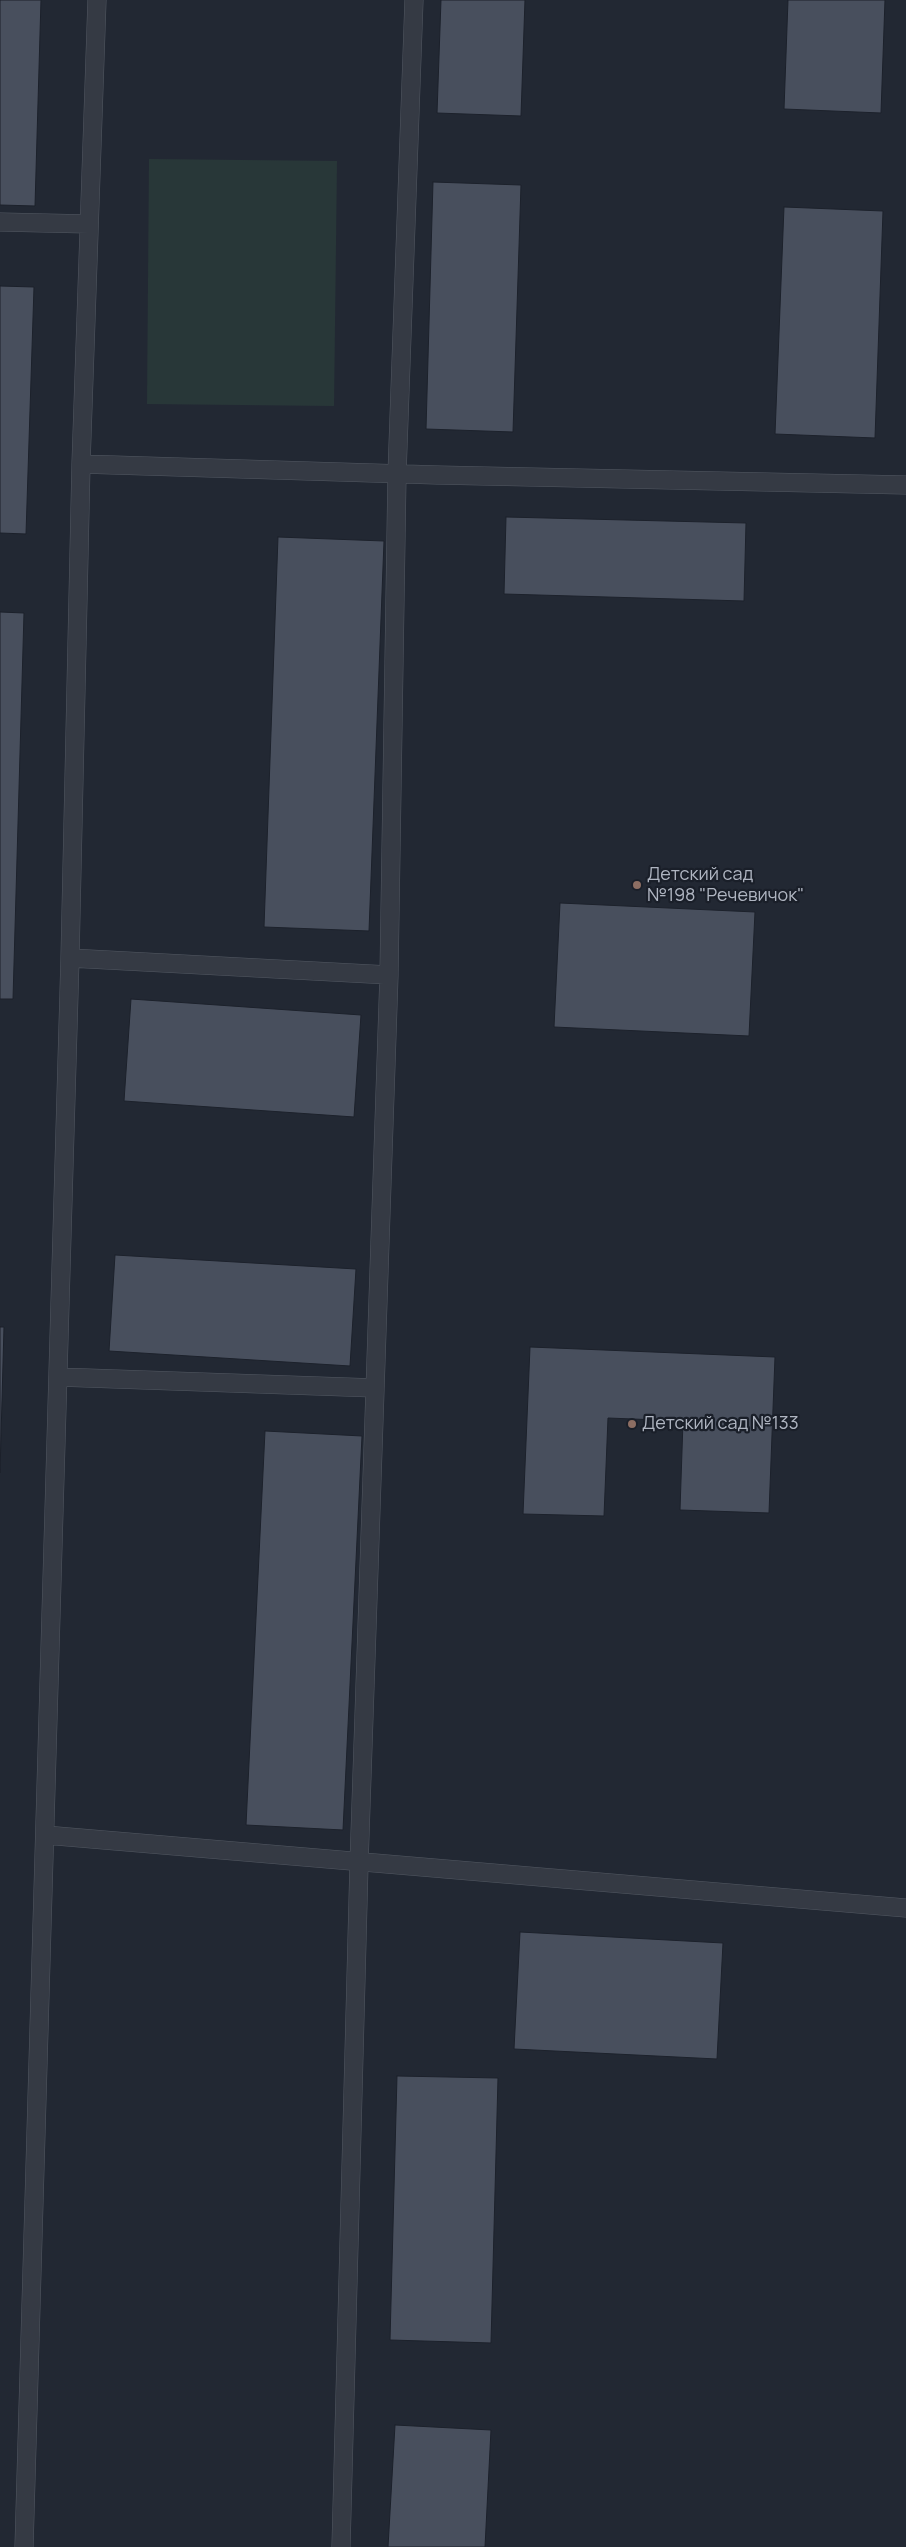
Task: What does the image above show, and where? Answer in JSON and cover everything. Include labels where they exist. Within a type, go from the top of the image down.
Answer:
[{"type":"lane","points":[[24,2547],[70,958],[81,464],[97,0]]},
{"type":"lane","points":[[341,2547],[359,1864],[389,974],[397,474],[414,0]]},
{"type":"lane","points":[[0,222],[89,224]]},
{"type":"lane","points":[[81,464],[397,474],[906,485]]},
{"type":"lane","points":[[70,958],[389,974]]},
{"type":"lane","points":[[58,1376],[375,1388]]},
{"type":"lane","points":[[44,1835],[359,1864],[906,1908]]},
{"type":"shaded area","points":[[149,159],[337,161],[334,406],[147,404]]},
{"type":"building","points":[[0,0],[41,0],[35,206],[0,205]]},
{"type":"building","points":[[441,0],[525,0],[521,116],[437,113]]},
{"type":"building","points":[[788,0],[885,0],[881,113],[784,109]]},
{"type":"building","points":[[433,182],[521,185],[513,432],[426,429]]},
{"type":"building","points":[[784,207],[883,211],[875,438],[775,434]]},
{"type":"building","points":[[0,286],[34,287],[26,534],[0,533]]},
{"type":"building","points":[[506,517],[746,523],[744,601],[504,594]]},
{"type":"building","points":[[278,537],[384,541],[369,931],[264,927]]},
{"type":"building","points":[[0,612],[24,613],[13,999],[0,999]]},
{"type":"building","points":[[560,903],[755,912],[749,1036],[554,1027]]},
{"type":"building","points":[[131,999],[361,1015],[354,1117],[124,1101]]},
{"type":"building","points":[[115,1255],[356,1269],[350,1366],[109,1351]]},
{"type":"building","points":[[0,1327],[4,1327],[0,1473]]},
{"type":"building","points":[[530,1347],[775,1357],[769,1513],[680,1510],[683,1421],[608,1418],[604,1516],[523,1514]]},
{"type":"building","points":[[265,1431],[362,1436],[343,1830],[246,1825]]},
{"type":"building","points":[[520,1932],[723,1943],[717,2059],[514,2049]]},
{"type":"building","points":[[397,2076],[498,2078],[491,2343],[390,2340]]},
{"type":"building","points":[[395,2425],[491,2430],[485,2547],[388,2547]]},
{"type":"place","name":"Детский сад №198 \"Речевичок\"","points":[[637,885]]},
{"type":"place","name":"Детский сад №133","points":[[632,1424]]}]
